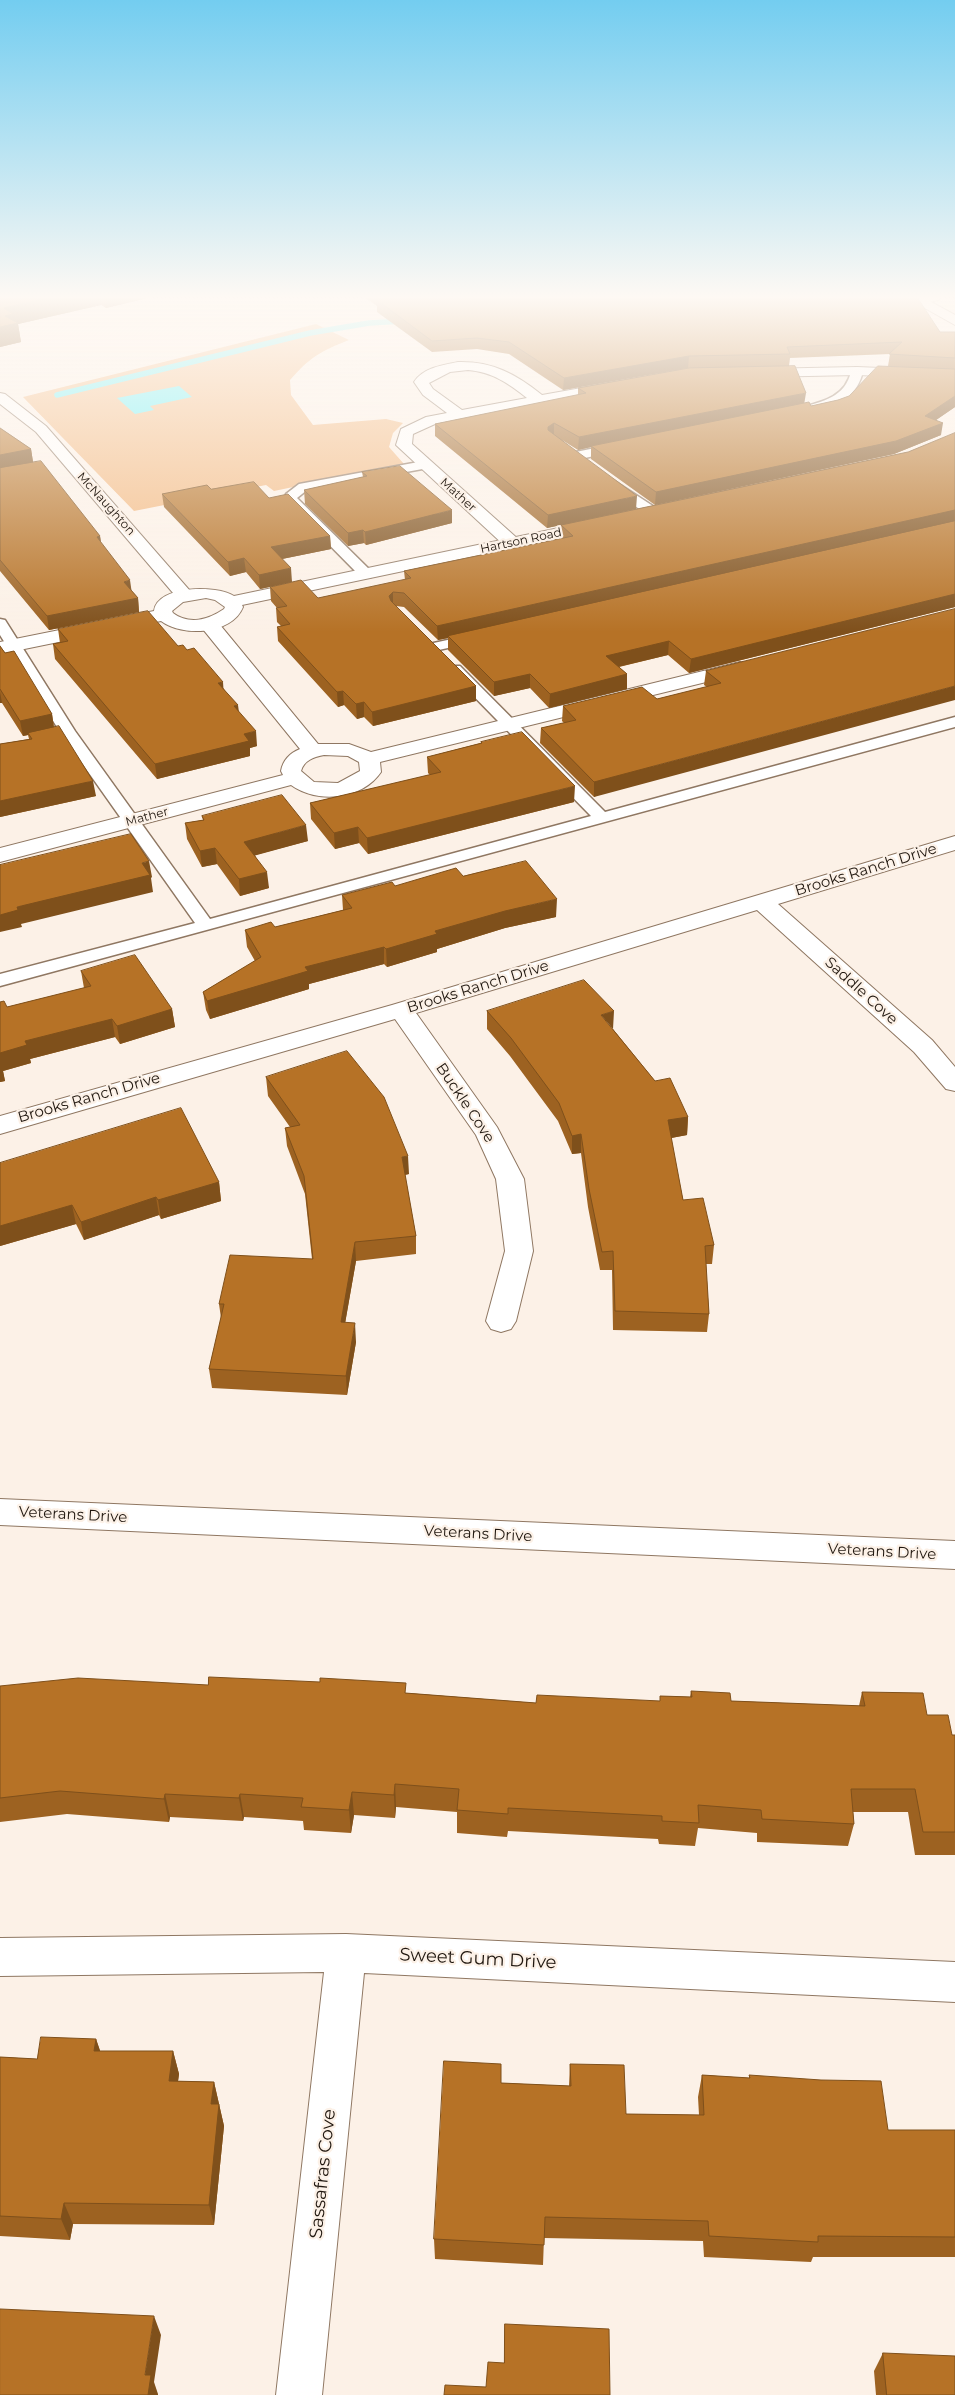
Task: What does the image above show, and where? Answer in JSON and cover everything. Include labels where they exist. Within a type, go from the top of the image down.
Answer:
[{"type":"street","name":"McNaughton","points":[[16,409],[41,428],[69,463],[185,596]]},
{"type":"street","points":[[451,409],[460,415]]},
{"type":"street","name":"Mather","points":[[493,409],[431,420],[406,432],[404,445],[512,543]]},
{"type":"street","points":[[52,466],[69,463]]},
{"type":"street","points":[[635,517],[673,509]]},
{"type":"street","name":"Hartson Road","points":[[231,602],[616,521]]},
{"type":"street","points":[[206,593],[219,596],[231,602],[234,607],[232,612],[226,617],[209,624],[188,626],[170,620],[164,615],[163,609],[169,603],[185,596],[206,593]]},
{"type":"street","points":[[7,647],[164,615]]},
{"type":"street","points":[[209,624],[313,751]]},
{"type":"street","points":[[368,759],[371,772],[366,778],[350,788],[324,790],[311,788],[294,778],[292,765],[303,754],[313,751],[337,748],[356,752],[368,759],[511,726],[762,662]]},
{"type":"street","name":"Mather","points":[[0,855],[132,822],[294,778]]},
{"type":"street","name":"Brooks Ranch Drive","points":[[0,1124],[401,1010],[955,843]]},
{"type":"street","name":"Saddle Cove","points":[[762,902],[923,1046],[955,1083]]},
{"type":"street","name":"Buckle Cove","points":[[401,1010],[488,1133],[510,1180],[519,1251],[501,1321]]},
{"type":"street","name":"Veterans Drive","points":[[0,1512],[955,1556]]},
{"type":"street","name":"Sweet Gum Drive","points":[[0,1958],[346,1953],[955,1982]]},
{"type":"street","name":"Sassafras Cove","points":[[299,2395],[346,1953]]},
{"type":"lane","points":[[787,413],[812,409]]},
{"type":"lane","points":[[575,456],[633,444]]},
{"type":"lane","points":[[562,446],[591,467]]},
{"type":"lane","points":[[366,574],[291,500],[291,497],[303,487],[313,484],[424,465]]},
{"type":"lane","points":[[606,478],[654,513]]},
{"type":"lane","points":[[0,623],[7,647],[206,926]]},
{"type":"lane","points":[[434,647],[492,634]]},
{"type":"lane","points":[[422,635],[602,818]]},
{"type":"lane","points":[[0,980],[206,926],[955,722]]},
{"type":"lane","points":[[51,736],[68,732]]},
{"type":"shaded area","points":[[34,409],[301,409],[313,425],[386,419],[403,423],[393,433],[389,447],[404,464],[274,491],[266,485],[134,511]]},
{"type":"water","points":[[129,409],[154,410],[135,414]]},
{"type":"building","points":[[509,409],[725,409],[579,437],[554,423],[548,427],[548,430],[637,496],[548,515],[435,424]]},
{"type":"building","points":[[775,409],[936,409],[925,416],[943,423],[896,441],[656,492],[591,446]]},
{"type":"building","points":[[0,428],[31,449],[0,455]]},
{"type":"building","points":[[955,433],[955,510],[437,626],[404,593],[393,592],[389,596],[391,601],[476,686],[372,712],[364,702],[356,704],[343,691],[337,692],[277,627],[290,624],[276,608],[287,606],[270,587],[301,580],[318,598],[411,578],[404,571],[573,536],[561,525],[908,452]]},
{"type":"building","points":[[41,461],[100,536],[97,537],[130,580],[124,582],[138,598],[47,616],[0,560],[0,468]]},
{"type":"building","points":[[400,466],[452,510],[365,532],[363,530],[348,533],[304,490],[367,476],[362,472]]},
{"type":"building","points":[[254,482],[269,498],[288,494],[330,536],[271,547],[291,568],[259,575],[244,558],[228,562],[162,494],[207,485],[211,489]]},
{"type":"building","points":[[955,521],[955,594],[691,659],[669,641],[606,656],[627,674],[550,694],[530,674],[494,682],[448,636]]},
{"type":"building","points":[[955,609],[955,686],[594,782],[541,728],[576,720],[563,706],[642,687],[657,699],[721,683],[706,671]]},
{"type":"building","points":[[148,611],[178,646],[183,645],[187,650],[194,648],[223,682],[218,683],[238,705],[234,706],[256,731],[244,734],[249,741],[155,764],[53,644],[68,641],[58,629]]},
{"type":"building","points":[[0,646],[5,653],[14,651],[52,714],[20,721],[0,689]]},
{"type":"building","points":[[59,726],[93,781],[0,801],[0,744],[32,739],[28,733]]},
{"type":"building","points":[[522,732],[575,786],[367,838],[358,827],[334,833],[310,803],[441,772],[427,757]]},
{"type":"building","points":[[282,795],[306,825],[244,842],[267,872],[239,879],[215,848],[200,851],[185,823],[204,820],[202,816]]},
{"type":"building","points":[[131,834],[149,861],[142,863],[150,875],[17,907],[18,910],[0,915],[0,865]]},
{"type":"building","points":[[526,861],[557,899],[505,911],[435,931],[437,934],[386,949],[384,947],[305,967],[308,971],[207,1001],[203,992],[261,957],[245,930],[271,922],[275,927],[352,908],[342,895],[392,882],[395,886],[456,868],[463,876]]},
{"type":"building","points":[[135,955],[172,1009],[117,1026],[112,1019],[25,1041],[27,1045],[0,1053],[0,1002],[4,1001],[7,1007],[91,986],[81,971]]},
{"type":"building","points":[[584,980],[614,1011],[601,1015],[655,1081],[670,1078],[688,1117],[668,1120],[683,1200],[703,1198],[714,1245],[705,1246],[709,1314],[615,1311],[613,1251],[602,1252],[589,1189],[581,1134],[572,1136],[559,1103],[511,1038],[487,1011]]},
{"type":"building","points":[[347,1051],[384,1097],[408,1156],[402,1157],[416,1236],[355,1242],[341,1322],[355,1323],[346,1376],[209,1369],[224,1304],[219,1304],[230,1255],[313,1259],[304,1176],[285,1128],[300,1125],[266,1077]]},
{"type":"building","points":[[181,1108],[219,1182],[158,1200],[156,1197],[81,1222],[72,1205],[0,1226],[0,1163]]},
{"type":"building","points":[[209,1677],[320,1682],[320,1678],[406,1683],[405,1693],[536,1703],[537,1695],[660,1701],[660,1696],[692,1697],[691,1691],[730,1693],[731,1701],[865,1706],[862,1692],[923,1693],[927,1715],[948,1715],[952,1735],[955,1735],[955,1832],[923,1832],[915,1789],[851,1789],[854,1824],[762,1819],[761,1810],[698,1805],[699,1823],[662,1821],[662,1816],[508,1808],[508,1814],[457,1810],[459,1789],[395,1784],[394,1795],[352,1792],[349,1810],[301,1807],[303,1798],[240,1794],[239,1798],[165,1794],[164,1799],[60,1791],[0,1798],[0,1686],[78,1678],[208,1685]]},
{"type":"building","points":[[41,2037],[96,2039],[94,2051],[173,2051],[169,2081],[214,2082],[211,2104],[219,2104],[209,2205],[64,2203],[61,2219],[0,2216],[0,2057],[37,2059]]},
{"type":"building","points":[[444,2061],[501,2064],[501,2083],[571,2086],[570,2064],[624,2065],[626,2114],[704,2115],[702,2075],[750,2078],[749,2075],[821,2080],[881,2081],[888,2130],[955,2130],[955,2237],[818,2236],[818,2242],[709,2236],[708,2221],[545,2217],[544,2245],[434,2239]]},
{"type":"building","points":[[0,2309],[154,2316],[145,2375],[151,2375],[148,2395],[0,2395]]},
{"type":"building","points":[[505,2324],[609,2329],[610,2395],[444,2395],[445,2385],[486,2387],[488,2362],[504,2363]]},
{"type":"building","points":[[883,2353],[955,2356],[955,2395],[887,2395]]}]
